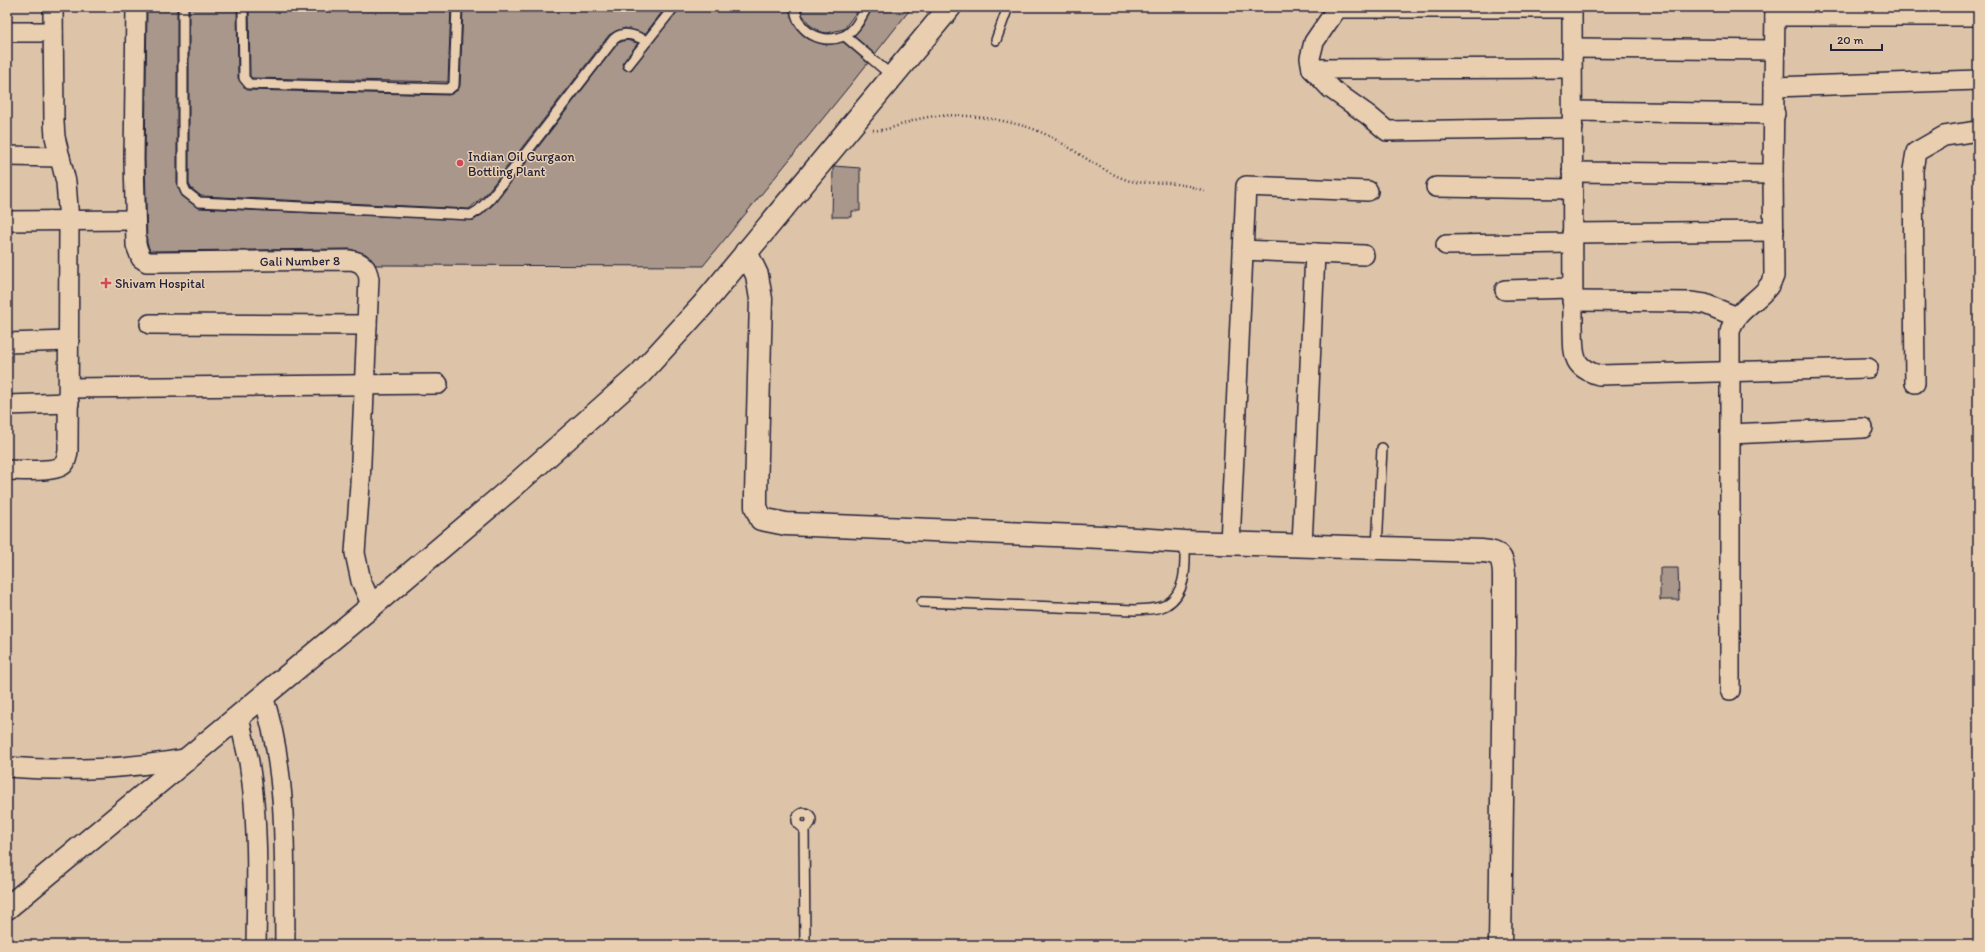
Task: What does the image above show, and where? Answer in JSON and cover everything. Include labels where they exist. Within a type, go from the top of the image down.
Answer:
[{"type":"street","points":[[7,470],[51,469],[64,464],[68,452],[69,221],[66,182],[54,123],[53,7]]},
{"type":"street","name":"Gali Number 8","points":[[136,7],[134,159],[135,220],[137,253],[141,258],[147,262],[357,261],[368,269],[368,325],[355,553],[361,581],[372,606]]},
{"type":"street","points":[[7,908],[372,606],[521,480],[640,374],[671,343],[950,7]]},
{"type":"street","points":[[1775,114],[1573,120],[1387,131],[1368,115],[1330,88],[1312,70],[1310,58],[1314,42],[1338,8],[1572,8],[1573,120],[1571,238],[1572,295],[1574,352],[1576,360],[1584,370],[1599,375],[1868,368]]},
{"type":"street","points":[[1730,690],[1730,332],[1737,317],[1771,284],[1774,276],[1773,174],[1775,114],[1775,12],[1978,16]]},
{"type":"street","points":[[7,32],[53,32]]},
{"type":"street","points":[[1572,48],[1775,50]]},
{"type":"street","points":[[1312,70],[1572,68]]},
{"type":"street","points":[[1774,87],[1978,80]]},
{"type":"street","points":[[1915,383],[1913,170],[1916,152],[1944,136],[1978,131]]},
{"type":"street","points":[[7,156],[60,157]]},
{"type":"street","points":[[1436,187],[1572,180],[1773,174]]},
{"type":"street","points":[[1230,544],[1246,186],[1368,191]]},
{"type":"street","points":[[7,221],[135,220]]},
{"type":"street","points":[[1446,245],[1571,238],[1774,231]]},
{"type":"street","points":[[1243,250],[1364,254]]},
{"type":"street","points":[[746,252],[757,275],[761,299],[756,494],[756,507],[761,519],[786,524],[1102,536],[1230,544],[1493,551],[1499,555],[1503,562],[1504,653],[1500,945]]},
{"type":"street","points":[[1302,546],[1315,253]]},
{"type":"street","points":[[1505,290],[1690,302],[1705,304],[1737,317]]},
{"type":"street","points":[[150,324],[368,325]]},
{"type":"street","points":[[7,342],[69,341]]},
{"type":"street","points":[[7,405],[69,396],[365,384],[438,384]]},
{"type":"street","points":[[1730,434],[1863,428]]},
{"type":"street","points":[[263,696],[271,720],[277,750],[283,828],[285,945]]},
{"type":"street","points":[[239,717],[249,760],[255,811],[257,880],[256,945]]},
{"type":"street","points":[[7,767],[46,770],[108,769],[190,758]]},
{"type":"lane","points":[[182,7],[183,185],[189,195],[200,202],[471,215],[479,210],[491,198],[614,39],[624,34],[632,35],[647,41]]},
{"type":"lane","points":[[243,7],[244,78],[249,84],[449,89],[454,85],[456,7]]},
{"type":"lane","points":[[628,65],[674,7]]},
{"type":"lane","points":[[795,7],[796,17],[804,29],[816,37],[829,39],[845,36],[854,28],[867,7]]},
{"type":"lane","points":[[996,40],[1008,7]]},
{"type":"lane","points":[[845,36],[892,76]]},
{"type":"lane","points":[[1377,548],[1382,448]]},
{"type":"lane","points":[[922,602],[1135,610],[1153,608],[1166,605],[1176,595],[1182,583],[1186,573],[1185,542]]},
{"type":"lane","points":[[804,827],[805,945]]},
{"type":"path","points":[[854,123],[864,124],[874,130],[885,130],[902,123],[924,117],[954,115],[1017,124],[1038,130],[1057,139],[1106,171],[1129,181],[1175,184],[1205,191]]},
{"type":"building","points":[[147,7],[177,7],[177,185],[182,196],[199,208],[474,220],[496,202],[618,43],[626,40],[638,43],[622,64],[624,69],[631,70],[680,7],[789,7],[795,26],[808,39],[826,45],[843,42],[868,63],[703,266],[376,265],[366,254],[350,249],[150,251],[147,243],[145,159]]},
{"type":"building","points":[[189,7],[237,7],[238,78],[247,90],[449,95],[458,90],[460,86],[463,7],[666,7],[645,34],[625,28],[609,35],[486,194],[469,209],[201,196],[191,188],[189,184]]},
{"type":"building","points":[[249,7],[451,7],[448,82],[252,78],[250,76]]},
{"type":"building","points":[[801,7],[860,7],[844,29],[827,33],[821,32],[810,25],[802,14]]},
{"type":"building","points":[[873,7],[912,7],[875,54],[854,36],[862,27]]},
{"type":"building","points":[[834,166],[860,168],[860,211],[852,211],[852,217],[832,217]]},
{"type":"building","points":[[1660,568],[1678,568],[1679,600],[1660,600]]},
{"type":"place","name":"Indian Oil Gurgaon Bottling Plant","points":[[460,163]]},
{"type":"place","name":"Shivam Hospital","points":[[106,283]]}]
